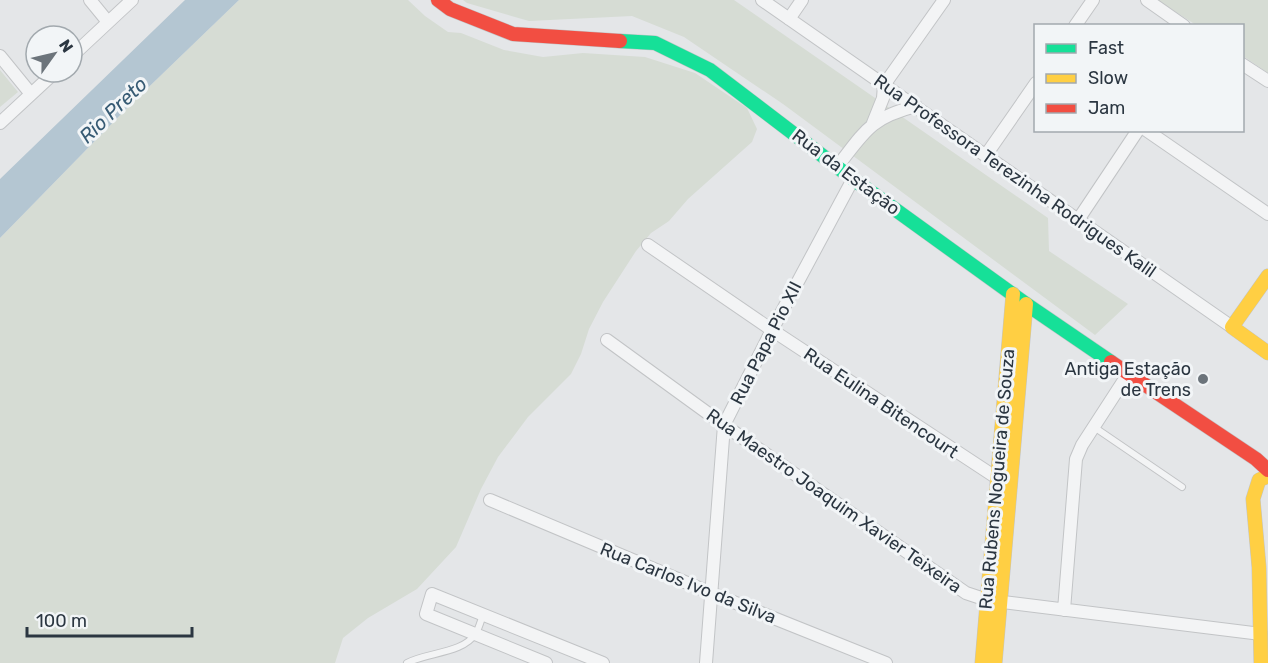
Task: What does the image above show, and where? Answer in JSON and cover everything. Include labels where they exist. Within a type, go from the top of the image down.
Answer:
[{"type":"main road","name":"Rua da Estação","points":[[438,0],[450,9],[513,34],[655,44],[710,70],[854,179],[1026,304],[1256,459],[1268,470]]},
{"type":"main road","points":[[1232,327],[1268,276]]},
{"type":"main road","name":"Rua Rubens Nogueira de Souza","points":[[995,663],[993,601],[996,479],[1013,294]]},
{"type":"main road","name":"Rua Rubens Nogueira de Souza","points":[[982,663],[1009,485],[1026,304]]},
{"type":"main road","name":"Rua Professora Terezinha Rodrigues Kalil","points":[[1232,327],[1268,353]]},
{"type":"main road","name":"Rua da Estação","points":[[1219,436],[1263,486]]},
{"type":"main road","points":[[1261,663],[1264,567],[1256,536],[1252,499],[1263,486]]},
{"type":"main road","points":[[1256,536],[1268,502]]},
{"type":"street","points":[[90,0],[108,22]]},
{"type":"street","points":[[84,45],[132,0]]},
{"type":"street","name":"Rua Professora Terezinha Rodrigues Kalil","points":[[762,0],[1232,327]]},
{"type":"street","points":[[789,19],[802,0]]},
{"type":"street","points":[[837,166],[873,123],[883,98],[884,85],[944,0]]},
{"type":"street","points":[[1076,24],[1093,0]]},
{"type":"street","points":[[1146,0],[1181,24]]},
{"type":"street","points":[[0,56],[31,94]]},
{"type":"street","points":[[1244,65],[1268,81]]},
{"type":"street","points":[[0,123],[42,84]]},
{"type":"street","points":[[986,155],[1034,84]]},
{"type":"street","points":[[873,123],[894,112],[916,106]]},
{"type":"street","points":[[1078,220],[1137,132]]},
{"type":"street","points":[[1149,132],[1268,214]]},
{"type":"street","name":"Rua Papa Pio XII","points":[[706,663],[724,425],[772,330],[854,179]]},
{"type":"street","name":"Rua Eulina Bitencourt","points":[[648,245],[996,479],[1009,485]]},
{"type":"street","name":"Rua Maestro Joaquim Xavier Teixeira","points":[[607,339],[724,425],[966,593],[993,601],[1261,633]]},
{"type":"street","points":[[1064,610],[1076,459],[1093,427],[1128,374]]},
{"type":"street","name":"Rua Carlos Ivo da Silva","points":[[490,500],[711,593],[886,663]]},
{"type":"street","points":[[546,663],[426,614],[432,594],[603,663]]},
{"type":"lane","points":[[1093,427],[1182,487]]},
{"type":"lane","points":[[407,663],[415,658],[452,649],[465,643],[476,634],[483,614]]},
{"type":"shaded area","points":[[239,0],[408,0],[425,16],[448,32],[461,33],[504,50],[543,57],[583,53],[645,57],[695,73],[747,108],[757,129],[752,142],[688,199],[669,221],[651,233],[636,251],[603,302],[589,329],[581,354],[571,374],[528,417],[498,457],[481,489],[456,547],[417,589],[368,618],[343,638],[335,663],[0,663],[0,238],[128,107]]},
{"type":"shaded area","points":[[463,0],[734,0],[1048,218],[1049,251],[1128,304],[1095,335],[783,104],[684,37],[632,16],[529,21]]},
{"type":"shaded area","points":[[1157,0],[1268,0],[1268,73],[1244,57],[1244,24],[1194,24]]},
{"type":"shaded area","points":[[0,70],[18,92],[0,107]]},
{"type":"water","name":"Rio Preto","points":[[185,0],[239,0],[128,107],[0,238],[0,179]]},
{"type":"traffic: fast","points":[[620,41],[655,43],[710,70],[853,179],[1026,304],[1111,362]]},
{"type":"traffic: slow","points":[[1268,276],[1232,327],[1268,353]]},
{"type":"traffic: slow","points":[[982,663],[1013,294]]},
{"type":"traffic: slow","points":[[995,663],[1026,304]]},
{"type":"traffic: slow","points":[[1261,663],[1259,567],[1253,499],[1259,480],[1268,476]]},
{"type":"traffic: jam","points":[[438,0],[450,9],[513,34],[620,41]]},
{"type":"traffic: jam","points":[[1111,362],[1256,459],[1268,470]]},
{"type":"place","name":"Antiga Estação de Trens","points":[[1203,379]]}]
